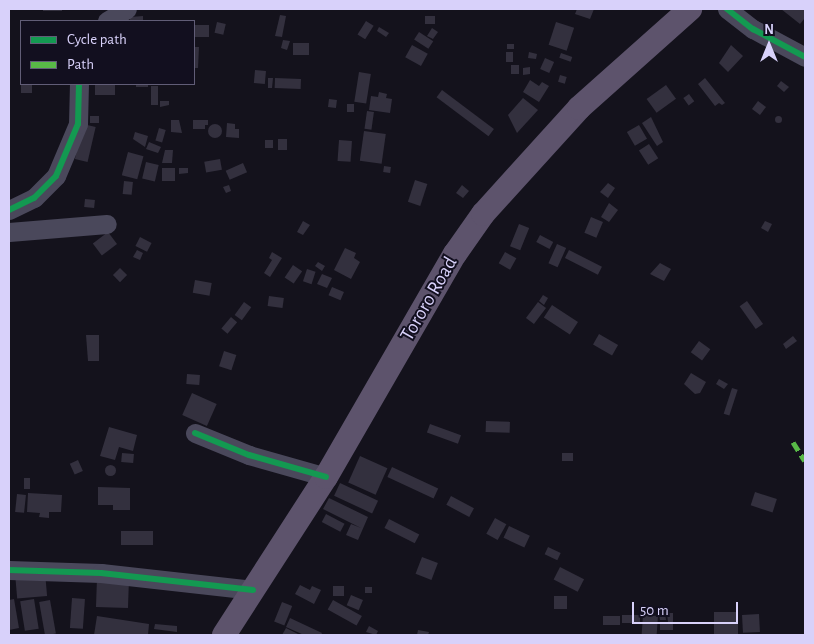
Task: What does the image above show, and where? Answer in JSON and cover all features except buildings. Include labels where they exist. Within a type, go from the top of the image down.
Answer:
[{"type":"main road","name":"Tororo Road","points":[[229,634],[253,590],[326,477],[455,254],[483,214],[579,108],[680,12]]},
{"type":"street","points":[[108,20],[127,9]]},
{"type":"street","points":[[727,9],[754,30],[805,57]]},
{"type":"street","points":[[9,210],[34,198],[56,176],[78,124],[79,85]]},
{"type":"street","points":[[9,232],[107,224]]},
{"type":"street","points":[[195,433],[249,455],[326,477]]},
{"type":"street","points":[[9,570],[101,573],[253,590]]},
{"type":"marked path","points":[[793,442],[805,461]]},
{"type":"cycle path","points":[[727,9],[753,29],[805,57]]},
{"type":"cycle path","points":[[9,210],[34,198],[56,176],[78,124],[79,85]]},
{"type":"cycle path","points":[[195,433],[249,455],[326,477]]},
{"type":"cycle path","points":[[9,570],[101,573],[253,590]]}]
